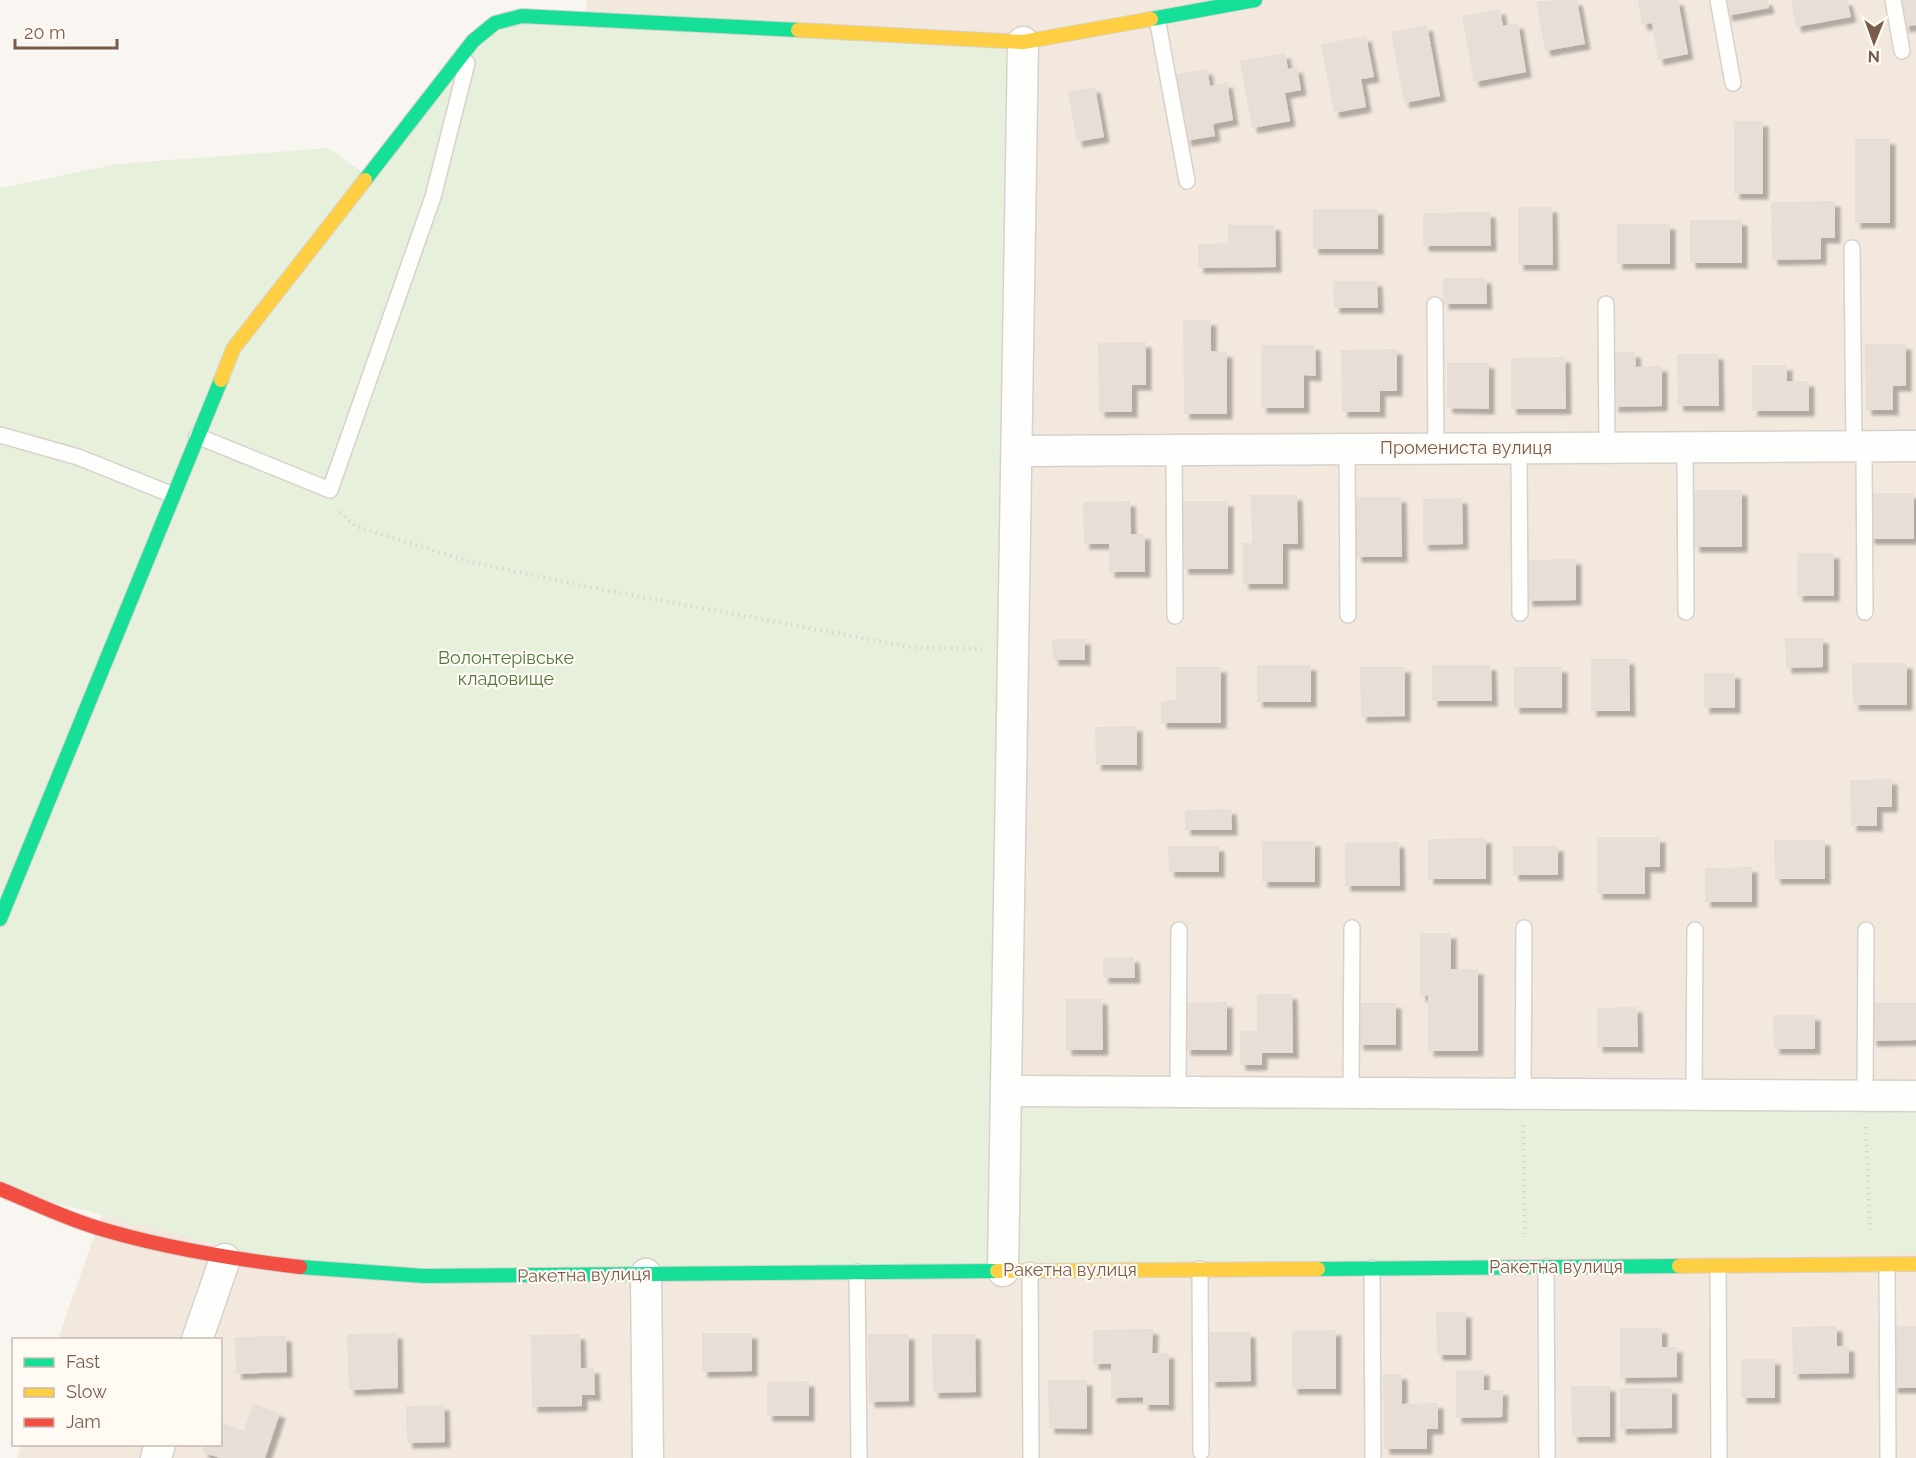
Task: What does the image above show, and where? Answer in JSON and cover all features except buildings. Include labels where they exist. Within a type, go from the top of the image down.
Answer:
[{"type":"street","points":[[0,919],[233,349],[473,41],[495,23],[522,16],[586,10],[1023,42],[1256,0]]},
{"type":"street","points":[[1016,1270],[1006,1091],[1023,42]]},
{"type":"street","name":"Промениста вулиця","points":[[1017,451],[1916,446]]},
{"type":"street","points":[[1006,1091],[1916,1096]]},
{"type":"street","name":"Ракетна вулиця","points":[[0,1189],[97,1228],[225,1259],[327,1272],[424,1276],[1916,1264]]},
{"type":"street","points":[[198,1338],[225,1259]]},
{"type":"street","points":[[646,1274],[648,1458]]},
{"type":"lane","points":[[1718,0],[1733,83]]},
{"type":"lane","points":[[1893,0],[1902,51]]},
{"type":"lane","points":[[1157,18],[1187,181]]},
{"type":"lane","points":[[198,436],[330,490],[432,197],[473,41]]},
{"type":"lane","points":[[1852,248],[1865,612]]},
{"type":"lane","points":[[1606,304],[1607,448]]},
{"type":"lane","points":[[1435,305],[1436,449]]},
{"type":"lane","points":[[0,435],[78,457],[173,495]]},
{"type":"lane","points":[[1685,447],[1686,612]]},
{"type":"lane","points":[[1519,448],[1520,614]]},
{"type":"lane","points":[[1347,449],[1348,615]]},
{"type":"lane","points":[[1174,450],[1175,616]]},
{"type":"lane","points":[[1351,1093],[1352,927]]},
{"type":"lane","points":[[1523,1094],[1524,928]]},
{"type":"lane","points":[[1178,1092],[1179,930]]},
{"type":"lane","points":[[1694,1095],[1695,930]]},
{"type":"lane","points":[[1865,1096],[1866,930]]},
{"type":"lane","points":[[1879,1265],[1888,1458]]},
{"type":"lane","points":[[1718,1266],[1719,1458]]},
{"type":"lane","points":[[1546,1267],[1547,1456]]},
{"type":"lane","points":[[1372,1268],[1373,1456]]},
{"type":"lane","points":[[1200,1269],[1201,1452]]},
{"type":"lane","points":[[1016,1270],[1031,1458]]},
{"type":"lane","points":[[857,1272],[859,1458]]},
{"type":"path","points":[[330,490],[339,511],[355,526],[471,562],[589,587],[910,647],[1013,649]]},
{"type":"path","points":[[1523,1094],[1525,1267]]},
{"type":"path","points":[[1865,1096],[1879,1265]]},
{"type":"shaded area","points":[[587,0],[1916,0],[1916,1458],[17,1458],[21,1446],[222,1446],[222,1338],[58,1338],[97,1228],[586,19]]},
{"type":"green space","name":"Волонтерівське кладовище","points":[[495,23],[1023,42],[1006,1102],[1916,1109],[1916,1253],[327,1272],[0,1189],[0,188],[118,164],[328,148],[368,176]]},
{"type":"traffic: fast","points":[[1151,19],[1255,0]]},
{"type":"traffic: fast","points":[[365,180],[473,41],[495,23],[522,16],[798,30]]},
{"type":"traffic: fast","points":[[0,919],[221,380]]},
{"type":"traffic: fast","points":[[1318,1269],[1679,1266]]},
{"type":"traffic: fast","points":[[300,1267],[424,1276],[997,1271]]},
{"type":"traffic: slow","points":[[798,30],[1023,42],[1151,19]]},
{"type":"traffic: slow","points":[[221,380],[233,349],[365,180]]},
{"type":"traffic: slow","points":[[1679,1266],[1916,1264]]},
{"type":"traffic: slow","points":[[997,1271],[1318,1269]]},
{"type":"traffic: jam","points":[[0,1189],[73,1220],[123,1235],[198,1252],[300,1267]]}]
